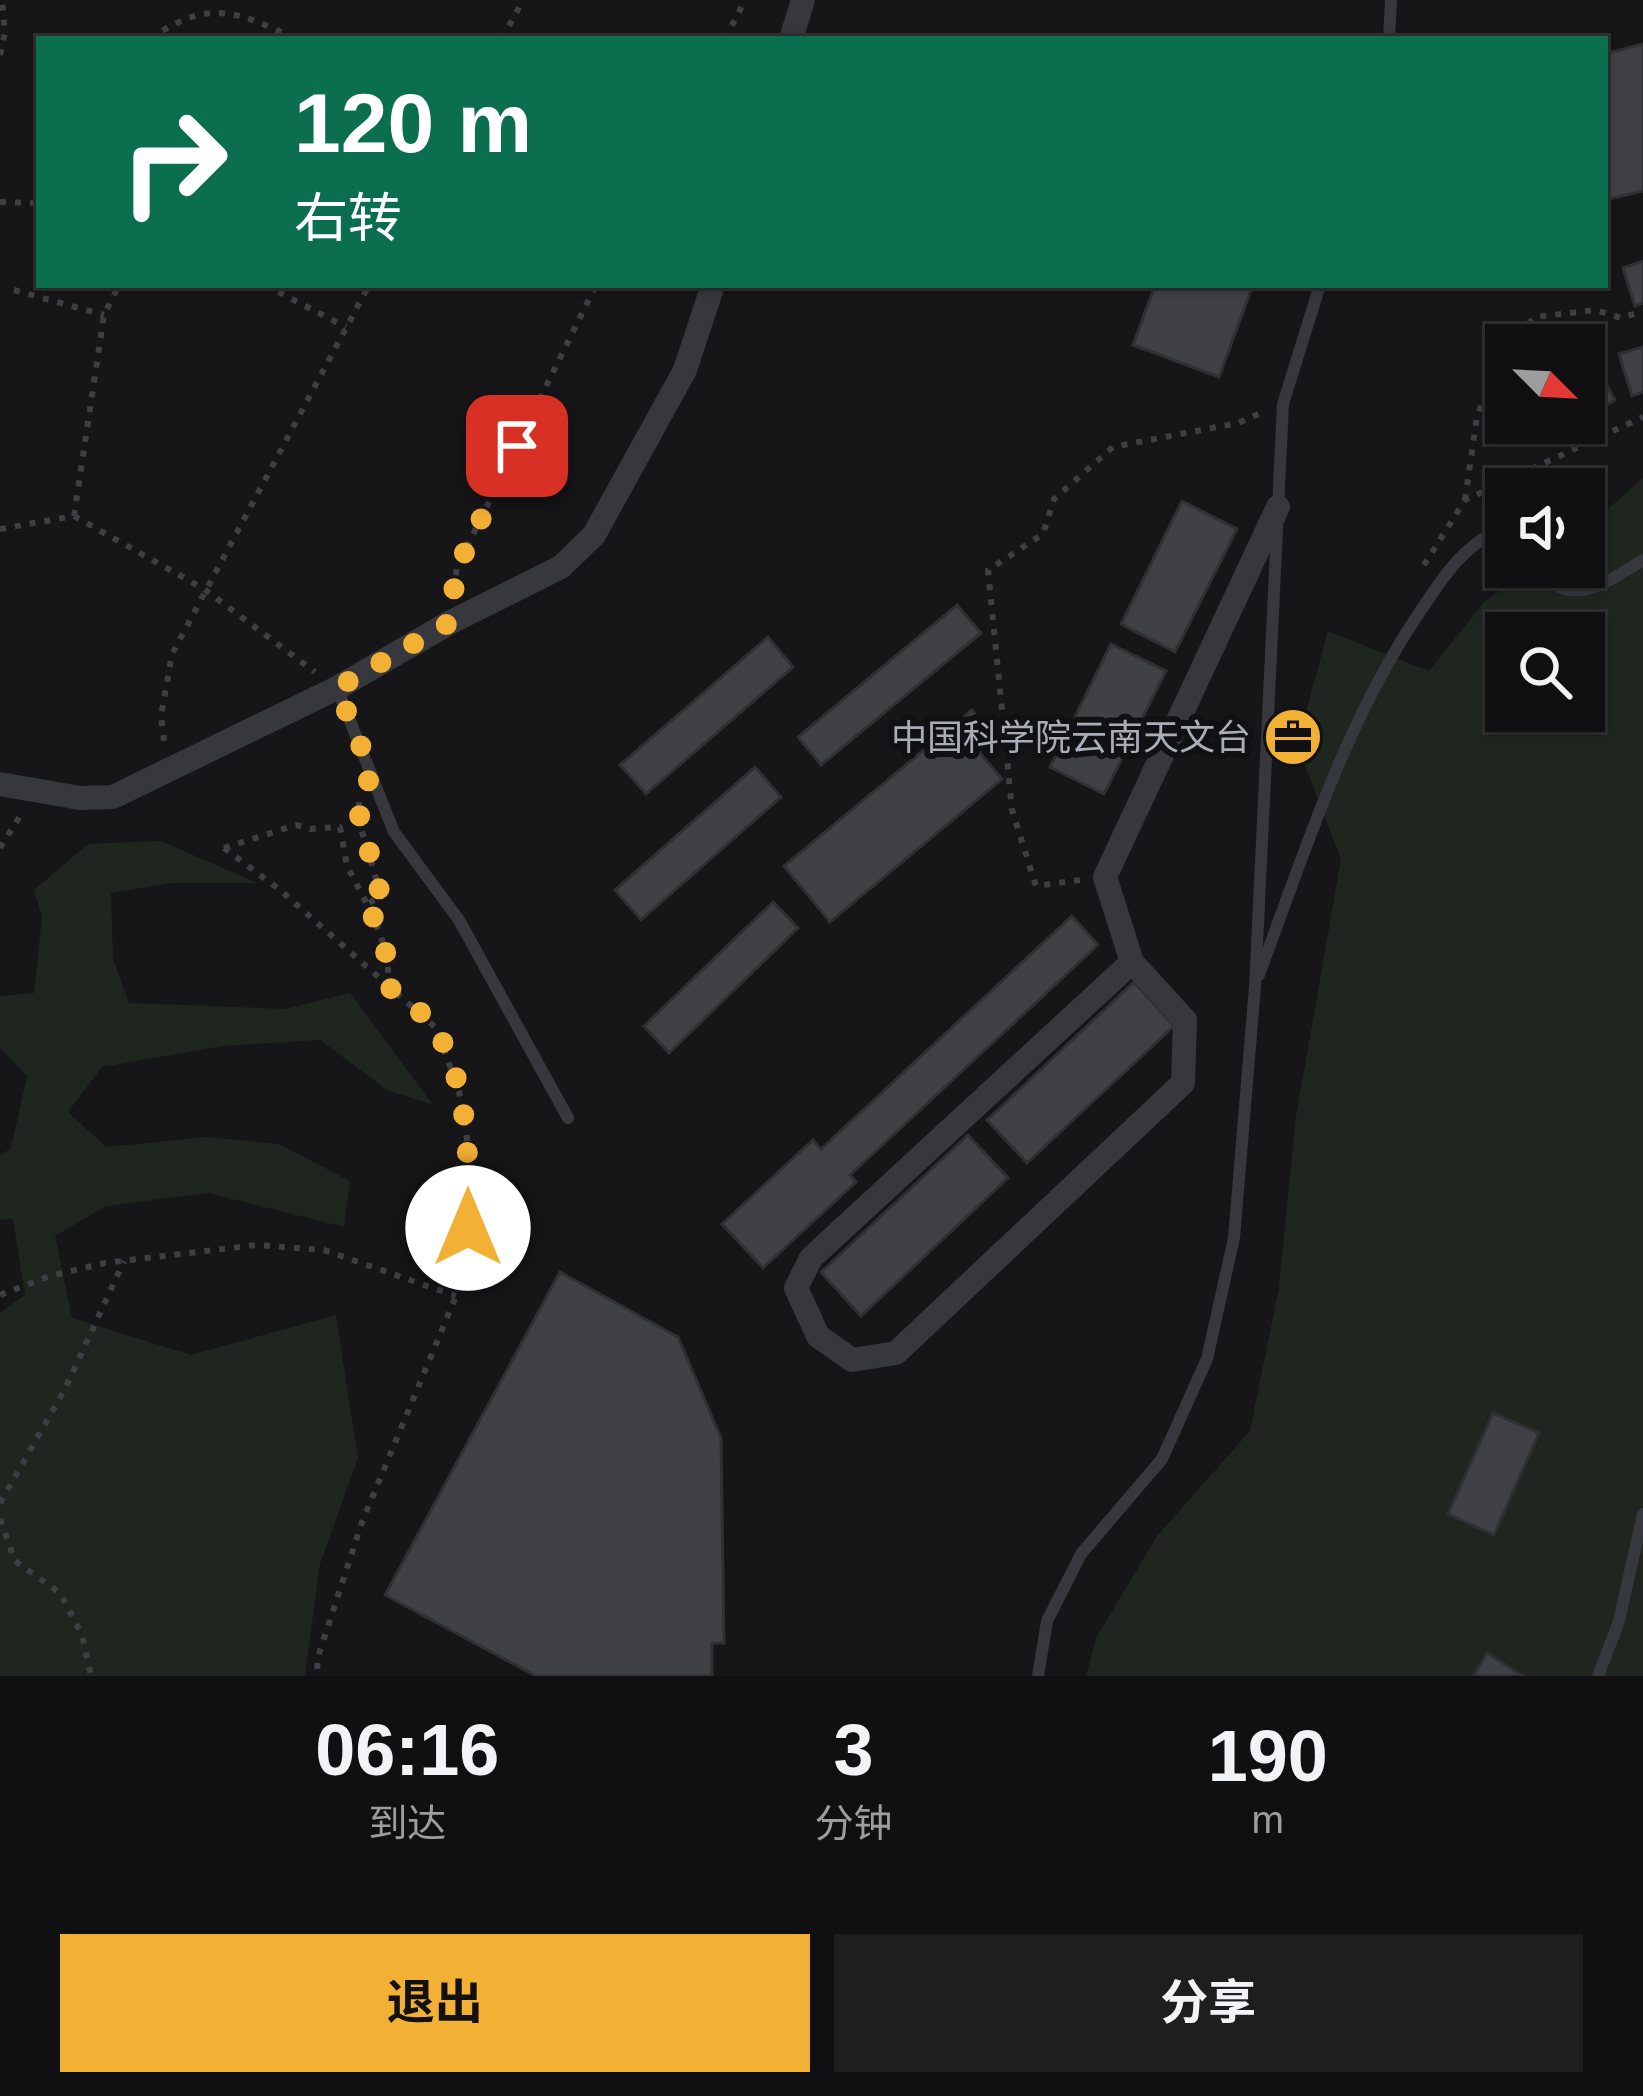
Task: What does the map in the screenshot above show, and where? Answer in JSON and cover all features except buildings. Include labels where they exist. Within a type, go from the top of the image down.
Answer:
[{"type":"street","points":[[792,36],[802,0]]},
{"type":"street","points":[[0,784],[80,798],[113,797],[337,688],[449,623],[561,567],[594,535],[685,370],[712,288]]},
{"type":"street","points":[[1132,962],[811,1258],[796,1288],[818,1336],[853,1360],[896,1352],[1183,1083],[1186,1020],[1132,962],[1105,877],[1278,507]]},
{"type":"lane","points":[[1388,36],[1391,0]]},
{"type":"lane","points":[[1039,1676],[1047,1621],[1081,1554],[1162,1460],[1207,1359],[1234,1238],[1255,987],[1283,404],[1319,288]]},
{"type":"lane","points":[[1255,987],[1322,805],[1382,668],[1458,556],[1485,538]]},
{"type":"lane","points":[[1605,583],[1643,560]]},
{"type":"lane","points":[[1559,588],[1574,592],[1589,588]]},
{"type":"lane","points":[[337,688],[394,832],[459,920],[568,1118]]},
{"type":"lane","points":[[1598,1676],[1619,1621],[1643,1514]]},
{"type":"path","points":[[0,55],[5,33],[2,0]]},
{"type":"path","points":[[504,36],[523,0]]},
{"type":"path","points":[[726,36],[746,0]]},
{"type":"path","points":[[153,36],[172,18],[206,5],[240,11],[289,36]]},
{"type":"path","points":[[0,202],[36,203]]},
{"type":"path","points":[[74,517],[104,315],[118,288]]},
{"type":"path","points":[[271,288],[346,327]]},
{"type":"path","points":[[167,769],[161,716],[172,654],[367,288]]},
{"type":"path","points":[[449,623],[457,568],[595,288]]},
{"type":"path","points":[[14,290],[104,315]]},
{"type":"path","points":[[1528,324],[1535,317],[1595,310],[1621,318],[1643,311]]},
{"type":"path","points":[[1465,500],[1477,416],[1485,396]]},
{"type":"path","points":[[1105,877],[1036,886],[1012,810],[988,570],[1043,534],[1054,499],[1113,447],[1238,423],[1283,404]]},
{"type":"path","points":[[0,529],[74,517],[204,589],[337,688]]},
{"type":"path","points":[[367,904],[381,896],[357,806],[372,773]]},
{"type":"path","points":[[0,848],[32,791]]},
{"type":"path","points":[[318,1676],[317,1660],[362,1522],[456,1296],[468,1228],[469,1151],[459,1091],[436,1028],[388,986],[280,890],[224,848],[296,825],[310,829],[340,826],[347,866],[383,937],[388,986]]},
{"type":"path","points":[[0,1295],[50,1276],[124,1261],[256,1245],[324,1250],[456,1296]]},
{"type":"path","points":[[0,1503],[65,1389],[124,1261]]},
{"type":"path","points":[[0,1519],[15,1562],[60,1593],[82,1635],[91,1676]]},
{"type":"shaded area","points":[[1643,478],[1643,1676],[1086,1676],[1096,1638],[1157,1536],[1250,1431],[1279,1287],[1296,1117],[1341,859],[1297,745],[1328,631],[1429,671],[1484,602],[1504,588],[1605,588],[1605,511]]},
{"type":"shaded area","points":[[161,841],[257,883],[171,883],[111,893],[113,959],[129,1003],[286,1009],[350,993],[433,1105],[387,1090],[320,1040],[223,1046],[102,1067],[68,1112],[106,1147],[206,1137],[279,1144],[350,1181],[344,1227],[208,1193],[106,1206],[55,1236],[72,1318],[191,1355],[336,1315],[358,1458],[320,1564],[305,1676],[0,1676],[0,1313],[25,1295],[13,1219],[0,1220],[0,1156],[11,1148],[27,1076],[0,1048],[0,996],[34,993],[42,917],[34,890],[88,844]]},
{"type":"place","name":"中国科学院云南天文台","points":[[1293,737]]},
{"type":"route","points":[[468,1228],[469,1151],[459,1091],[436,1028],[388,986],[383,937],[367,904],[381,896],[357,806],[372,773],[337,688],[449,623],[457,568],[517,446]]}]
